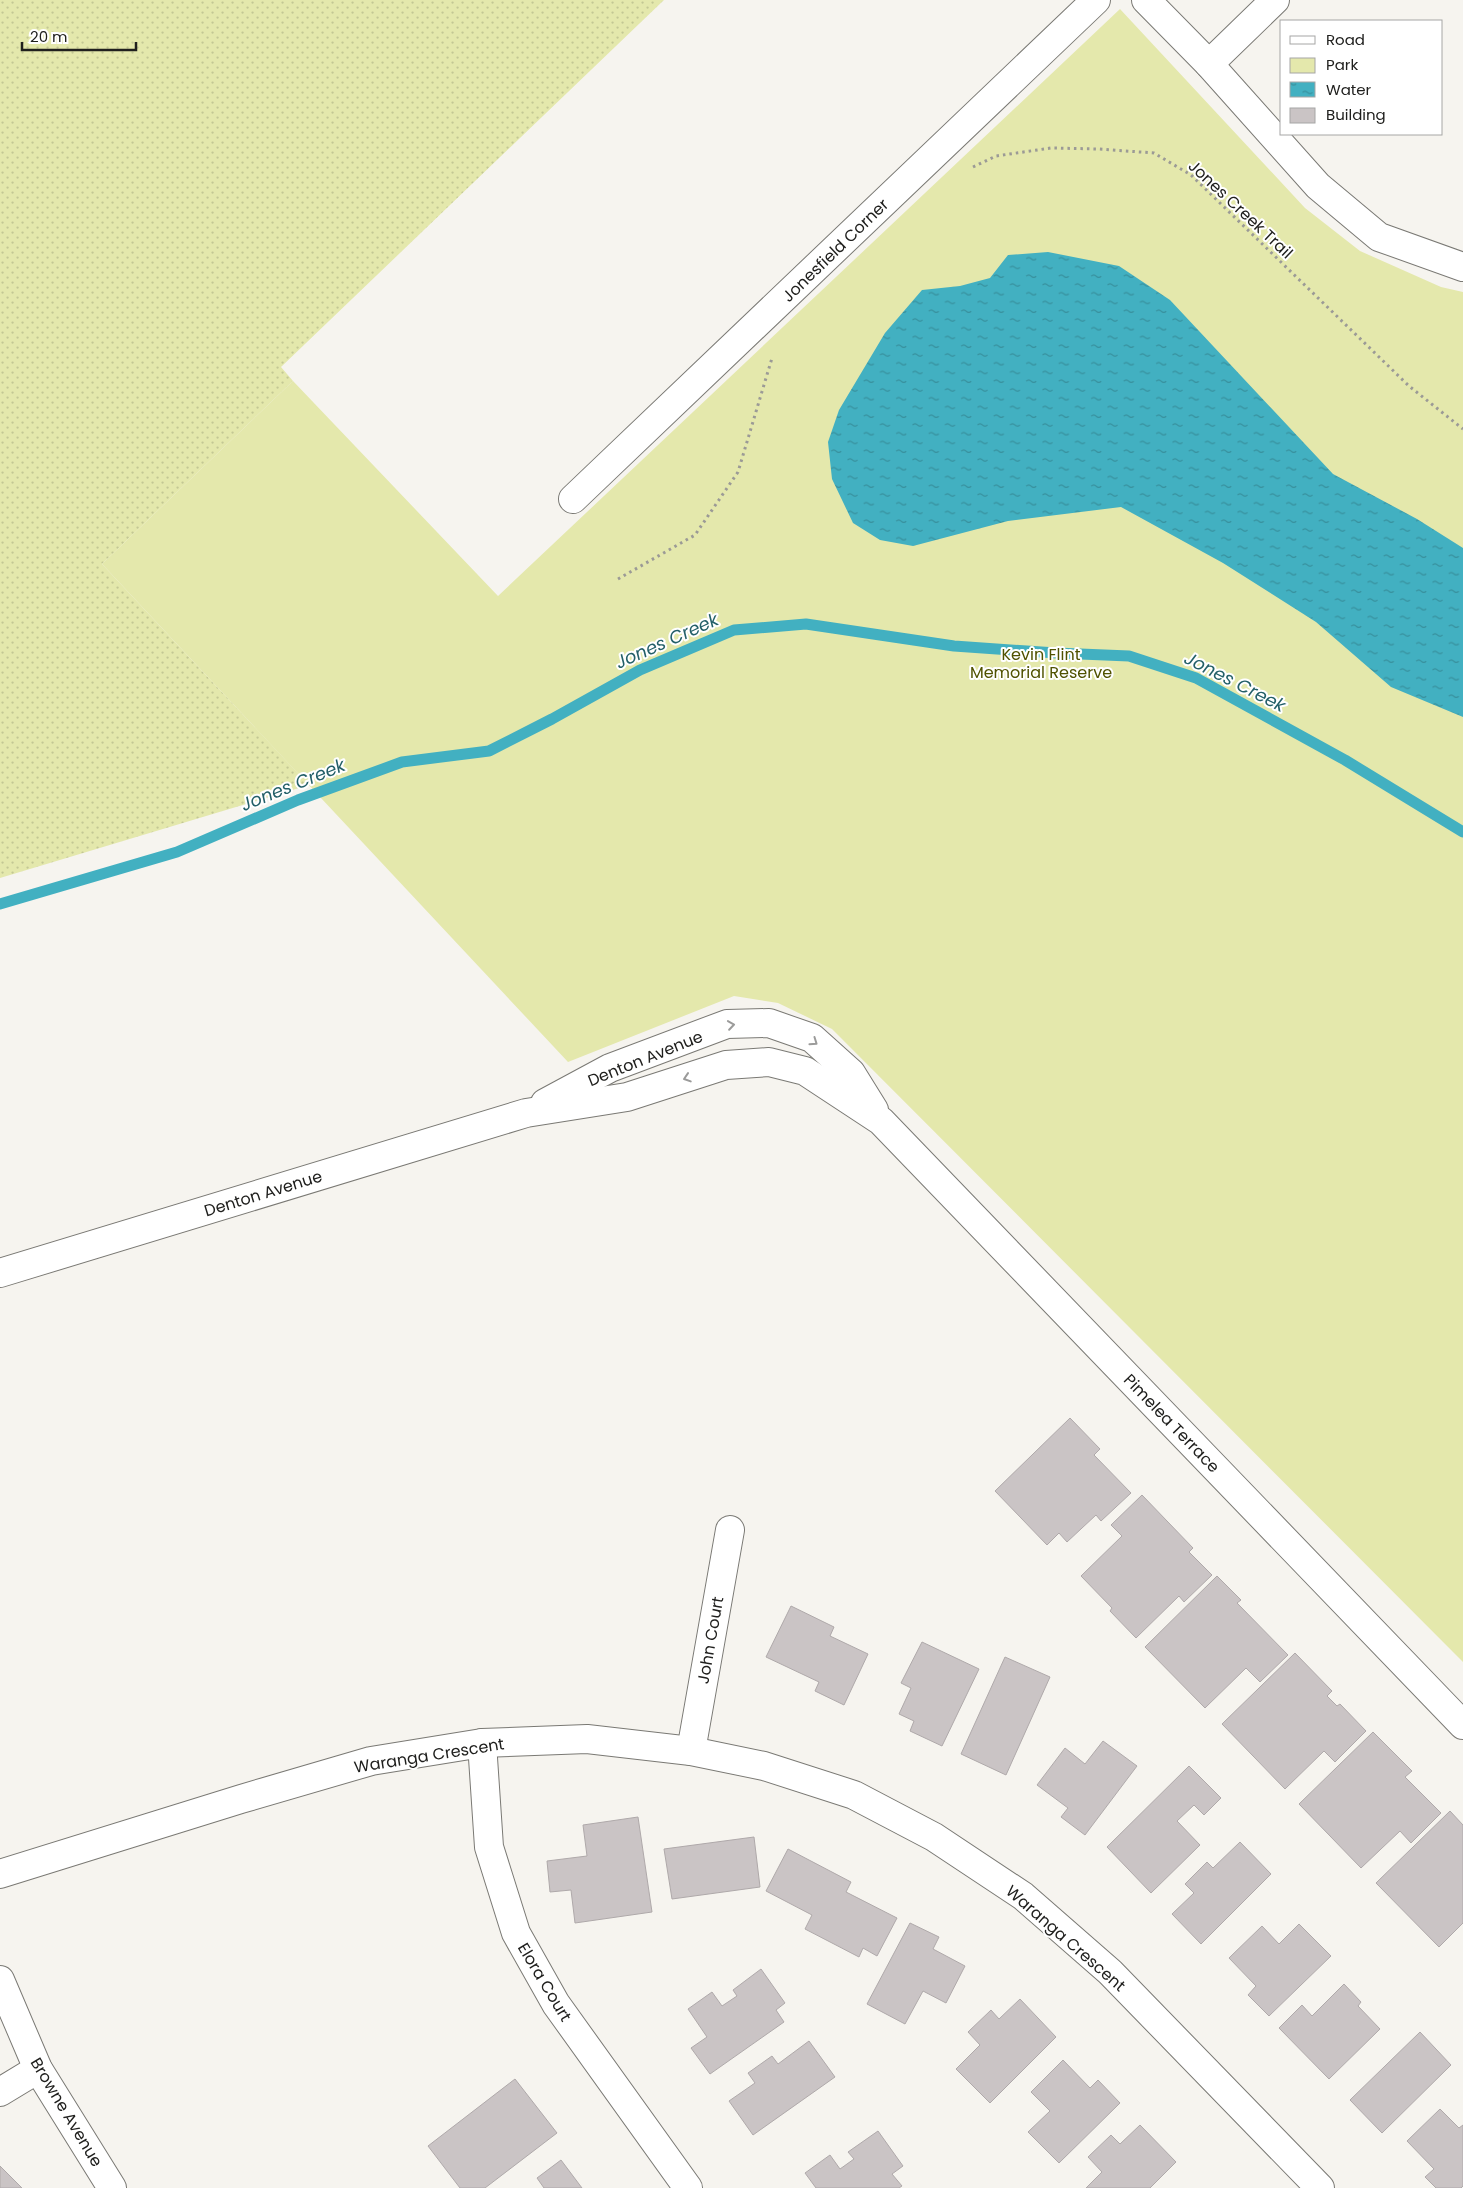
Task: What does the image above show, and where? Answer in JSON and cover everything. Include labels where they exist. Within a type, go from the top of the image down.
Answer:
[{"type":"street","name":"Jonesfield Corner","points":[[573,499],[1096,0]]},
{"type":"street","points":[[1146,0],[1209,64],[1318,186],[1379,238],[1463,267]]},
{"type":"street","points":[[1209,64],[1275,0]]},
{"type":"street","name":"Denton Avenue","points":[[526,1113],[610,1068],[728,1024],[769,1023]]},
{"type":"street","name":"Pimelea Terrace","points":[[769,1023],[812,1038],[851,1073],[881,1121],[1463,1724]]},
{"type":"street","name":"Denton Avenue","points":[[0,1273],[526,1113],[627,1097],[726,1066],[769,1062]]},
{"type":"street","name":"Pimelea Terrace","points":[[769,1062],[805,1071],[881,1121]]},
{"type":"street","name":"John Court","points":[[691,1751],[730,1530]]},
{"type":"street","name":"Waranga Crescent","points":[[0,1874],[241,1799],[371,1762],[482,1743],[587,1739],[691,1751],[764,1766],[854,1795],[934,1837],[1023,1896],[1110,1972],[1320,2188]]},
{"type":"street","name":"Elora Court","points":[[482,1743],[489,1847],[516,1933],[556,2004],[688,2188]]},
{"type":"street","name":"Browne Avenue","points":[[0,1980],[38,2069],[112,2188]]},
{"type":"street","points":[[0,2092],[38,2069]]},
{"type":"path","name":"Jones Creek Trail","points":[[970,168],[996,156],[1051,148],[1154,153],[1191,175],[1409,386],[1463,428]]},
{"type":"path","points":[[618,579],[695,535],[738,472],[774,352]]},
{"type":"green space","points":[[0,0],[664,0],[281,367],[293,381],[102,564],[309,785],[0,878]]},
{"type":"green space","name":"Kevin Flint Memorial Reserve","points":[[1120,9],[1305,208],[1360,251],[1441,287],[1463,292],[1463,1662],[832,1029],[778,1003],[734,996],[568,1062],[102,564],[293,381],[498,596]]},
{"type":"water","points":[[1048,252],[1119,266],[1170,300],[1333,474],[1417,519],[1463,548],[1463,717],[1391,687],[1316,622],[1223,563],[1121,507],[1008,521],[913,546],[880,540],[853,523],[832,479],[828,442],[839,410],[885,333],[922,290],[960,286],[990,278],[1008,255]]},
{"type":"building","points":[[1070,1418],[1100,1449],[1094,1455],[1131,1493],[1101,1521],[1096,1515],[1067,1542],[1059,1533],[1047,1545],[995,1491]]},
{"type":"building","points":[[1142,1495],[1193,1548],[1189,1552],[1212,1575],[1184,1602],[1179,1596],[1136,1638],[1110,1611],[1112,1608],[1081,1576],[1122,1536],[1111,1525]]},
{"type":"building","points":[[1217,1576],[1241,1600],[1237,1603],[1288,1655],[1260,1682],[1246,1668],[1205,1708],[1145,1647]]},
{"type":"building","points":[[791,1606],[834,1627],[830,1636],[868,1654],[844,1705],[815,1691],[819,1682],[766,1657]]},
{"type":"building","points":[[922,1642],[979,1669],[942,1746],[910,1731],[914,1721],[899,1714],[911,1688],[901,1683]]},
{"type":"building","points":[[1295,1653],[1332,1691],[1327,1696],[1337,1706],[1340,1704],[1366,1731],[1335,1762],[1324,1751],[1285,1789],[1222,1724]]},
{"type":"building","points":[[1005,1657],[1050,1677],[1006,1775],[961,1754]]},
{"type":"building","points":[[1373,1732],[1412,1771],[1405,1777],[1441,1813],[1411,1843],[1400,1831],[1361,1868],[1299,1804]]},
{"type":"building","points":[[1103,1741],[1137,1766],[1085,1835],[1061,1817],[1068,1808],[1037,1785],[1065,1748],[1085,1764]]},
{"type":"building","points":[[1189,1766],[1221,1798],[1204,1815],[1194,1805],[1177,1821],[1200,1845],[1151,1893],[1107,1847]]},
{"type":"building","points":[[1450,1811],[1463,1825],[1463,1923],[1439,1947],[1376,1883]]},
{"type":"building","points":[[638,1817],[652,1912],[575,1923],[571,1890],[550,1892],[547,1861],[587,1856],[583,1825]]},
{"type":"building","points":[[754,1837],[760,1887],[672,1899],[664,1849]]},
{"type":"building","points":[[1240,1842],[1271,1874],[1201,1944],[1172,1914],[1194,1893],[1185,1884],[1207,1862],[1213,1868]]},
{"type":"building","points":[[788,1849],[851,1882],[846,1892],[897,1918],[877,1956],[863,1948],[859,1957],[805,1929],[812,1915],[766,1891]]},
{"type":"building","points":[[910,1923],[939,1937],[933,1949],[965,1966],[946,2003],[923,1991],[905,2024],[867,2004]]},
{"type":"building","points":[[1299,1924],[1331,1956],[1269,2016],[1248,1995],[1256,1986],[1229,1958],[1262,1926],[1279,1944]]},
{"type":"building","points":[[761,1969],[785,2003],[776,2010],[784,2022],[710,2074],[691,2048],[707,2037],[688,2009],[712,1992],[722,2006],[737,1996],[733,1990]]},
{"type":"building","points":[[1344,1984],[1361,2002],[1358,2006],[1380,2029],[1329,2079],[1279,2028],[1302,2005],[1312,2016]]},
{"type":"building","points":[[1020,1999],[1056,2037],[990,2103],[956,2069],[980,2045],[968,2032],[991,2010],[999,2019]]},
{"type":"building","points":[[1420,2032],[1451,2065],[1382,2133],[1350,2100]]},
{"type":"building","points":[[809,2041],[835,2077],[753,2135],[729,2101],[755,2083],[748,2073],[772,2056],[778,2064]]},
{"type":"building","points":[[1063,2060],[1090,2088],[1098,2080],[1120,2103],[1059,2163],[1028,2132],[1050,2111],[1031,2092]]},
{"type":"building","points":[[515,2079],[557,2133],[485,2188],[460,2188],[428,2146]]},
{"type":"building","points":[[1440,2109],[1459,2128],[1463,2125],[1463,2186],[1461,2188],[1436,2188],[1425,2177],[1434,2169],[1407,2141]]},
{"type":"building","points":[[1140,2125],[1176,2162],[1150,2188],[1086,2188],[1102,2172],[1088,2157],[1111,2135],[1120,2144]]},
{"type":"building","points":[[878,2131],[903,2166],[892,2174],[902,2186],[899,2188],[816,2188],[805,2173],[830,2155],[840,2169],[854,2159],[848,2152]]},
{"type":"building","points":[[561,2160],[582,2188],[544,2188],[537,2178]]},
{"type":"building","points":[[0,2166],[22,2188],[0,2188]]},
{"type":"waterway","name":"Jones Creek","points":[[0,904],[177,852],[298,800],[402,762],[489,751],[552,719],[640,670],[734,630],[806,624],[954,646],[1129,656],[1196,678],[1345,760],[1463,832]]}]
